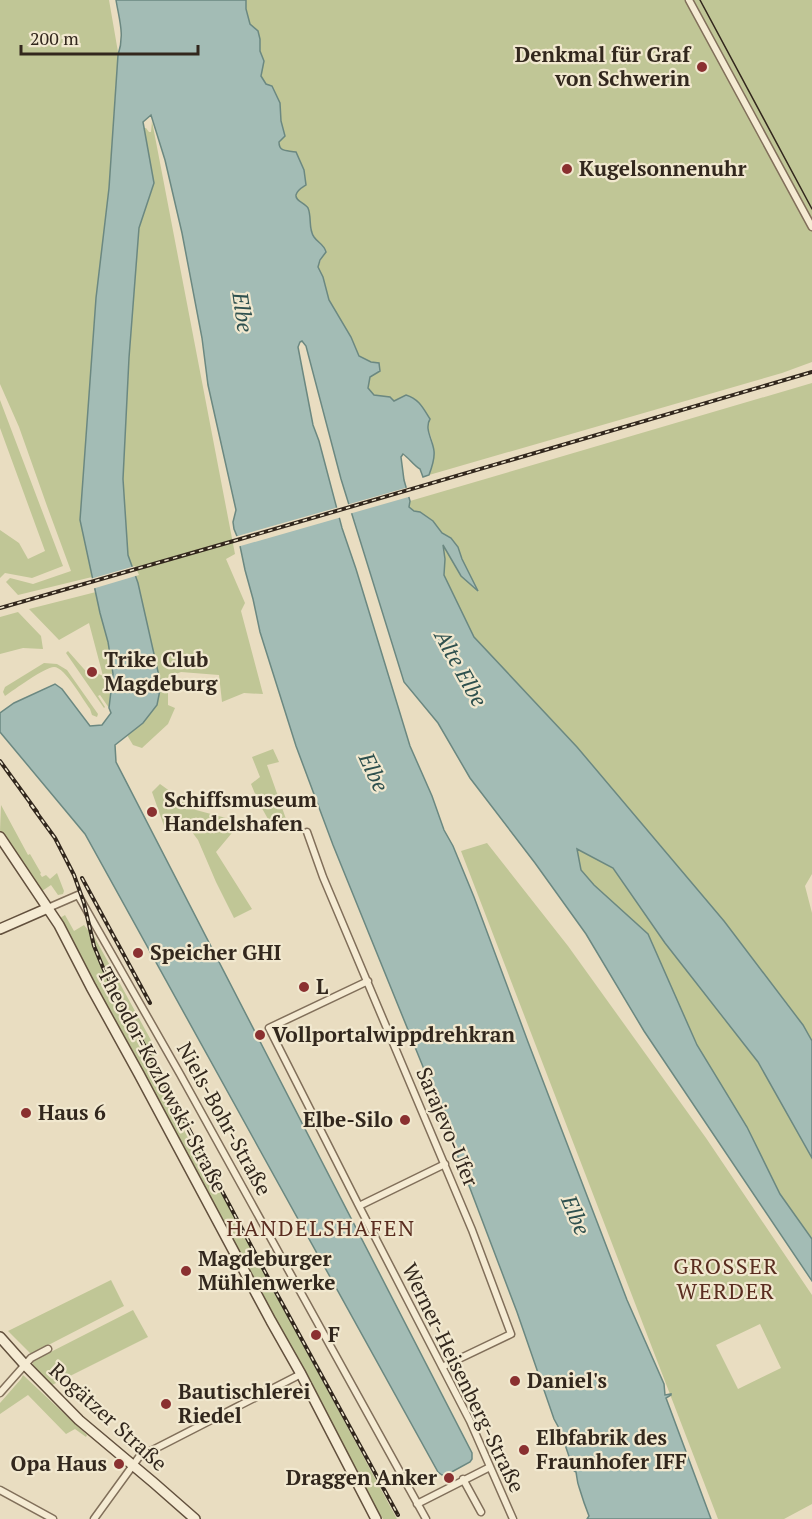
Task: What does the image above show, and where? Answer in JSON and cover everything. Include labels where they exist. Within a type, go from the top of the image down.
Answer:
[{"type":"main road","name":"Theodor-Kozlowski-Straße","points":[[0,837],[59,925],[378,1519]]},
{"type":"main road","points":[[0,929],[48,909]]},
{"type":"main road","name":"Rogätzer Straße","points":[[0,1337],[79,1420],[195,1519]]},
{"type":"street","points":[[690,0],[812,227]]},
{"type":"street","name":"Sarajevo-Ufer","points":[[307,832],[323,877],[472,1230],[511,1334],[442,1367]]},
{"type":"street","name":"Niels-Bohr-Straße","points":[[48,909],[78,895],[180,1074],[426,1519]]},
{"type":"street","name":"Werner-Heisenberg-Straße","points":[[368,981],[269,1028],[358,1206],[470,1421],[513,1519]]},
{"type":"street","points":[[358,1206],[445,1164]]},
{"type":"street","points":[[0,1393],[31,1358],[48,1349]]},
{"type":"street","points":[[94,1519],[140,1456],[301,1374]]},
{"type":"street","points":[[417,1503],[490,1467]]},
{"type":"street","points":[[463,1479],[481,1512]]},
{"type":"street","points":[[0,1490],[53,1519]]},
{"type":"green space","points":[[0,0],[109,0],[118,52],[109,188],[96,298],[80,520],[92,577],[18,595],[6,582],[10,578],[33,584],[71,571],[19,427],[0,384]]},
{"type":"green space","points":[[246,0],[812,0],[812,362],[782,373],[429,475],[433,449],[428,421],[397,401],[374,395],[368,388],[371,362],[359,356],[351,337],[329,300],[318,267],[323,255],[321,245],[312,232],[308,209],[296,198],[297,192],[306,185],[304,170],[296,152],[284,150],[279,146],[279,142],[285,136],[281,121],[261,76],[263,61],[260,39],[258,31],[250,24],[245,9]]},
{"type":"green space","points":[[152,121],[235,554],[226,559],[245,603],[241,611],[263,694],[244,693],[222,702],[219,675],[181,672],[168,677],[168,705],[175,708],[168,724],[142,748],[133,745],[127,735],[143,723],[138,584],[128,555],[123,479],[139,228],[154,183],[144,128],[151,132]]},
{"type":"green space","points":[[812,383],[812,874],[805,886],[812,913],[812,1041],[803,1025],[724,921],[577,747],[474,637],[444,575],[445,558],[442,543],[461,576],[477,589],[458,547],[451,538],[442,534],[433,521],[409,507],[410,501]]},
{"type":"green space","points":[[0,400],[63,566],[32,578],[5,573],[0,578],[0,530],[19,543],[28,559],[45,551],[0,428]]},
{"type":"green space","points":[[96,592],[111,664],[112,693],[109,708],[100,695],[98,696],[104,708],[66,653],[68,651],[91,677],[97,673],[103,676],[89,623],[59,640],[29,609]]},
{"type":"green space","points":[[18,612],[41,636],[43,649],[23,648],[0,654],[0,617]]},
{"type":"green space","points":[[44,663],[57,664],[67,670],[98,714],[97,717],[92,715],[63,672],[54,667],[5,696],[3,692],[5,687]]},
{"type":"green space","points":[[273,749],[279,762],[267,765],[286,819],[268,819],[251,784],[260,777],[252,757]]},
{"type":"green space","points":[[160,784],[196,810],[241,822],[216,852],[252,909],[234,918],[198,840],[189,828],[180,833],[164,826],[152,792]]},
{"type":"green space","points":[[1,805],[42,877],[46,875],[50,879],[57,873],[63,894],[58,895],[51,885],[42,891],[0,831]]},
{"type":"green space","points":[[487,843],[568,946],[706,1138],[812,1295],[812,1504],[784,1519],[718,1519],[461,851]],"holes":[[[760,1324],[781,1368],[738,1389],[716,1345]]]},
{"type":"green space","points":[[577,849],[613,868],[665,943],[758,1062],[812,1158],[812,1239],[780,1194],[747,1127],[697,1045],[648,935],[581,870]]},
{"type":"green space","points":[[65,915],[74,931],[84,925],[88,930],[90,929],[158,1053],[149,1059],[397,1519],[383,1519],[362,1485],[317,1393],[286,1341],[185,1155],[145,1074],[107,1010],[60,918]]},
{"type":"green space","points":[[111,1280],[124,1306],[31,1354],[8,1331]]},
{"type":"green space","points":[[133,1310],[148,1337],[52,1385],[33,1365],[35,1360]]},
{"type":"green space","points":[[23,1375],[87,1435],[86,1437],[75,1429],[66,1434],[28,1395],[0,1414],[0,1403]]},
{"type":"water","points":[[116,0],[246,0],[250,24],[258,31],[260,39],[260,51],[264,61],[261,76],[266,84],[272,86],[280,103],[285,136],[279,142],[279,146],[284,150],[296,152],[304,170],[306,185],[300,189],[296,197],[308,208],[312,234],[326,252],[318,267],[329,300],[351,337],[359,356],[379,363],[380,371],[370,377],[368,388],[374,395],[390,397],[394,401],[406,395],[414,399],[430,419],[428,431],[434,454],[429,475],[423,477],[420,469],[403,454],[401,457],[410,501],[409,507],[433,521],[442,533],[451,538],[458,547],[478,591],[461,576],[443,545],[444,575],[474,637],[577,747],[724,921],[803,1025],[812,1041],[812,1158],[758,1062],[665,943],[613,868],[577,849],[581,870],[594,885],[648,934],[697,1045],[747,1127],[780,1194],[812,1239],[812,1281],[644,1031],[586,934],[470,778],[438,723],[404,682],[341,479],[306,346],[302,341],[300,342],[298,347],[313,425],[342,528],[410,746],[474,897],[627,1300],[664,1384],[665,1395],[671,1394],[666,1398],[711,1519],[587,1519],[589,1516],[576,1472],[554,1419],[517,1312],[457,1154],[450,1127],[430,1084],[333,845],[296,746],[260,632],[239,541],[234,529],[236,510],[208,385],[202,338],[182,233],[165,160],[151,115],[143,122],[154,183],[139,228],[123,479],[128,555],[138,583],[161,685],[157,705],[143,723],[115,745],[116,762],[472,1453],[470,1462],[448,1474],[442,1475],[438,1472],[85,834],[0,732],[0,713],[14,703],[55,684],[62,689],[90,726],[102,725],[111,713],[109,708],[113,674],[108,642],[80,520],[96,298],[109,188],[118,55],[121,41]]},
{"type":"pier","points":[[409,487],[412,496],[349,514],[346,505]]},
{"type":"pier","points":[[339,507],[342,517],[237,547],[234,537]]},
{"type":"pier","points":[[135,566],[139,575],[92,589],[90,579]]},
{"type":"tram line","points":[[700,0],[812,209]]},
{"type":"railway","points":[[0,608],[812,372]]},
{"type":"railway","points":[[0,761],[37,812]]},
{"type":"railway","points":[[31,805],[55,838],[74,875],[84,903],[94,946],[104,970],[398,1515]]},
{"type":"railway","points":[[82,878],[150,1003]]},
{"type":"place","name":"Denkmal für Graf von Schwerin","points":[[702,67]]},
{"type":"place","name":"Kugelsonnenuhr","points":[[567,169]]},
{"type":"place","name":"Trike Club Magdeburg","points":[[92,672]]},
{"type":"place","name":"Schiffsmuseum Handelshafen","points":[[152,812]]},
{"type":"place","name":"Speicher GHI","points":[[138,953]]},
{"type":"place","name":"L","points":[[304,987]]},
{"type":"place","name":"Vollportalwippdrehkran","points":[[260,1035]]},
{"type":"place","name":"Haus 6","points":[[26,1113]]},
{"type":"place","name":"Elbe-Silo","points":[[405,1120]]},
{"type":"place","name":"Magdeburger Mühlenwerke","points":[[186,1271]]},
{"type":"place","name":"F","points":[[316,1335]]},
{"type":"place","name":"Daniel's","points":[[515,1381]]},
{"type":"place","name":"Bautischlerei Riedel","points":[[166,1404]]},
{"type":"place","name":"Elbfabrik des Fraunhofer IFF","points":[[524,1450]]},
{"type":"place","name":"Opa Haus","points":[[119,1464]]},
{"type":"place","name":"Draggen Anker","points":[[449,1478]]},
{"type":"district","name":"HANDELSHAFEN","points":[[321,1228]]},
{"type":"district","name":"GROSSER WERDER","points":[[726,1278]]},
{"type":"water label","name":"Elbe","points":[[243,312]]},
{"type":"water label","name":"Alte Elbe","points":[[461,668]]},
{"type":"water label","name":"Elbe","points":[[374,772]]},
{"type":"water label","name":"Elbe","points":[[576,1215]]}]
